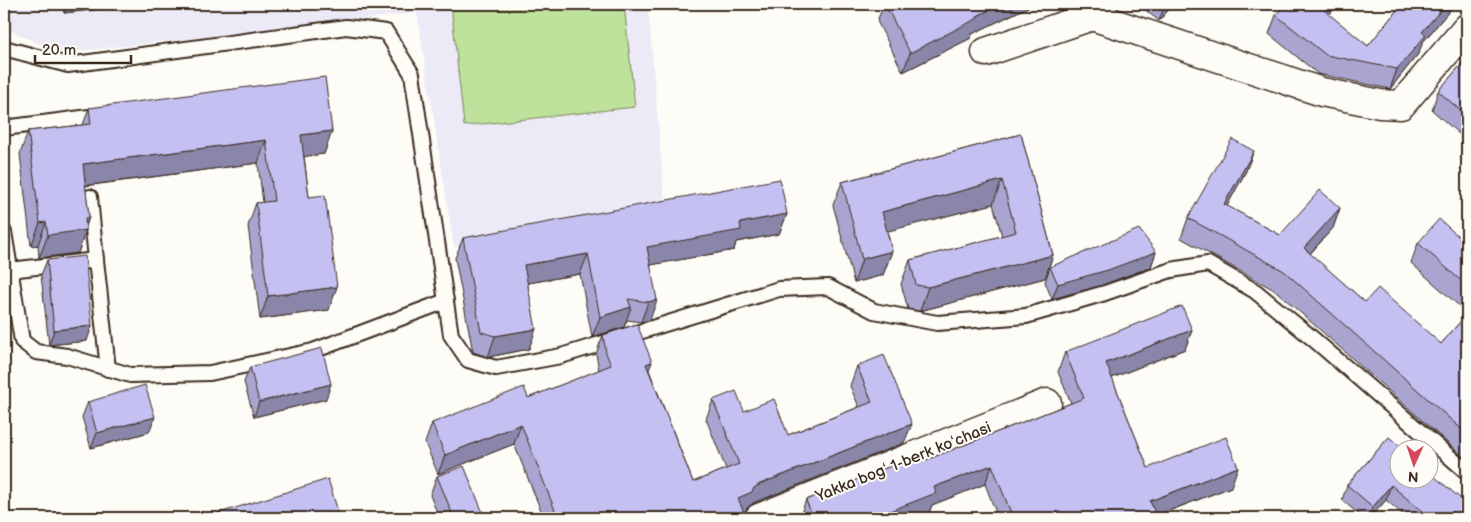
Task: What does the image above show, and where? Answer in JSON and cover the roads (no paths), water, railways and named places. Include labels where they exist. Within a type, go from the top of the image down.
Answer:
[{"type":"street","points":[[986,52],[1098,10],[1322,92],[1380,104],[1401,105],[1467,28]]},
{"type":"street","name":"Yakka bogʻ 1-berk koʻchasi","points":[[759,518],[1047,403]]},
{"type":"lane","points":[[4,48],[68,65],[346,27],[386,32],[412,74],[451,335],[468,360],[496,368],[561,356],[779,289],[828,287],[874,311],[937,323],[1026,316],[1171,270],[1208,264],[1255,291],[1319,343],[1467,472]]},
{"type":"lane","points":[[4,128],[120,112]]},
{"type":"lane","points":[[90,197],[108,369]]},
{"type":"lane","points":[[4,232],[22,341],[36,352],[67,356],[130,375],[210,374],[313,351],[446,301]]},
{"type":"lane","points":[[10,270],[96,260]]}]
